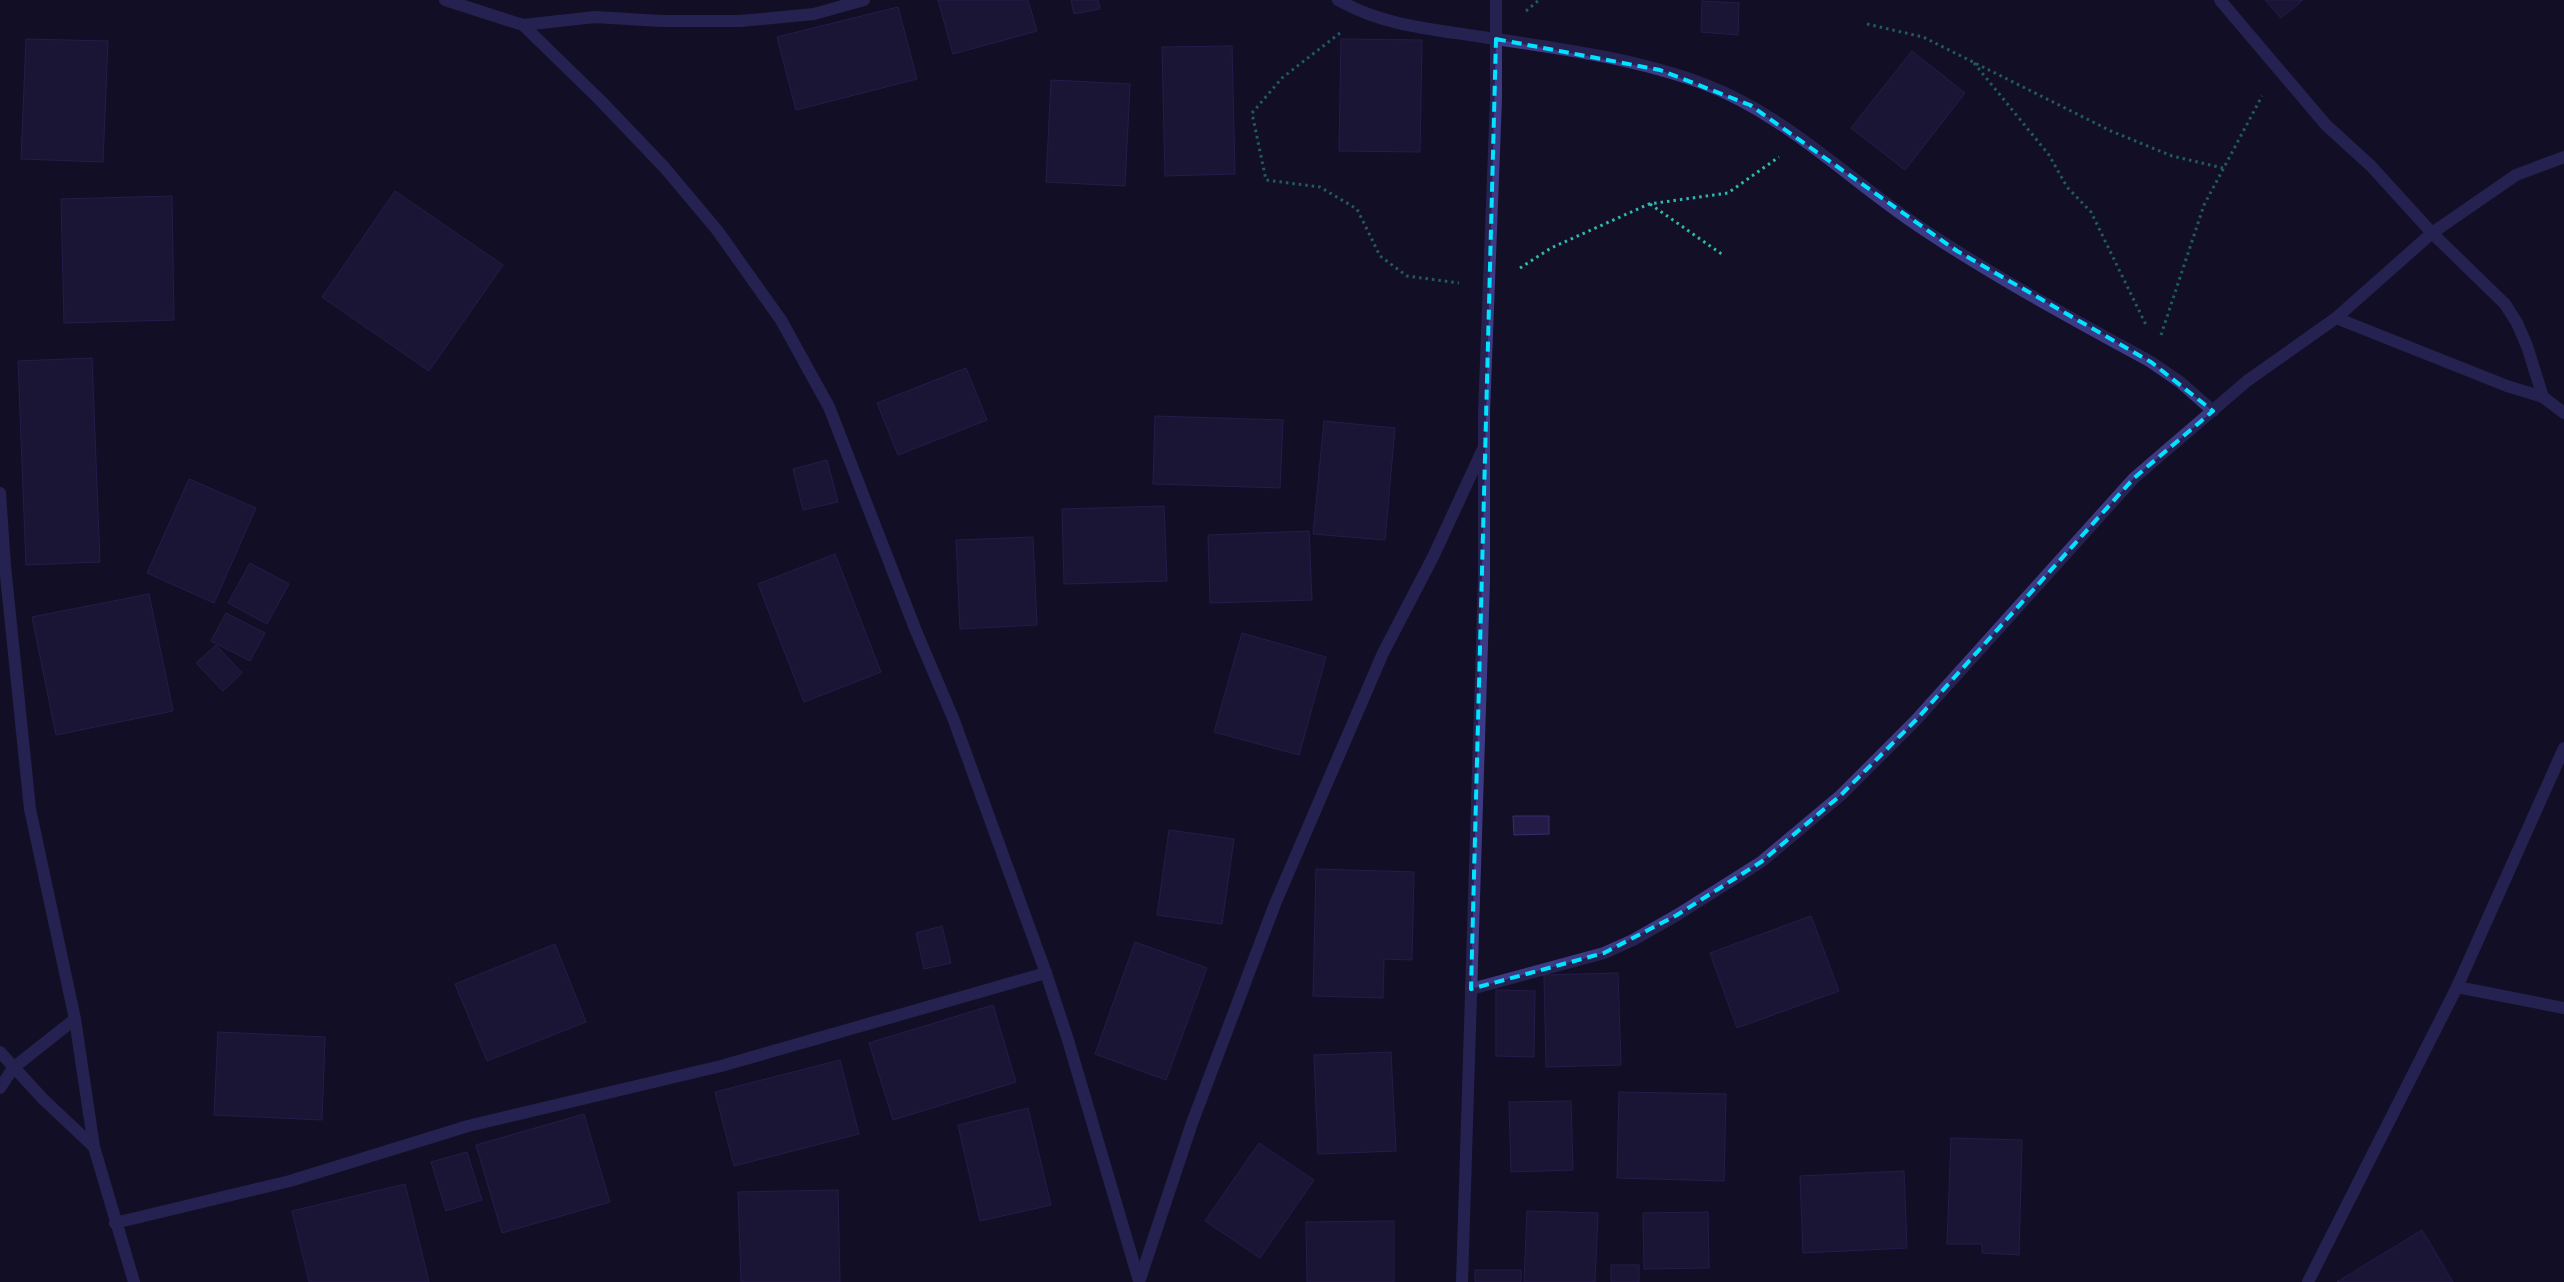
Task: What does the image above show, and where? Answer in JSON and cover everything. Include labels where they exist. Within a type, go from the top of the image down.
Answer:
[{"type":"street","points":[[445,0],[523,26],[600,100],[664,167],[717,230],[780,320],[829,406],[916,631],[953,718],[1046,973],[1068,1040],[1139,1282]]},
{"type":"street","points":[[523,26],[595,17],[661,21],[740,21],[814,14],[864,0]]},
{"type":"street","points":[[1338,0],[1364,14],[1400,24],[1617,60],[1660,70],[1705,84],[1750,105],[1803,140],[1907,218],[1957,251],[2151,362],[2180,382],[2213,411]]},
{"type":"street","points":[[1462,1282],[1484,580],[1484,446],[1496,0]]},
{"type":"street","points":[[2220,0],[2326,125],[2371,166],[2432,233],[2505,304],[2517,323],[2527,346],[2542,397]]},
{"type":"street","points":[[1471,989],[1604,953],[1633,940],[1677,915],[1761,862],[1841,795],[1916,720],[2134,478],[2247,381],[2336,318],[2432,233],[2516,175],[2564,157]]},
{"type":"street","points":[[2336,318],[2507,386],[2542,397],[2564,413]]},
{"type":"street","points":[[1139,1282],[1192,1123],[1279,895],[1382,653],[1433,557],[1484,446]]},
{"type":"street","points":[[0,493],[5,566],[30,809],[75,1020],[94,1147],[134,1282]]},
{"type":"street","points":[[2308,1282],[2457,987],[2564,748]]},
{"type":"street","points":[[115,1223],[290,1180],[468,1126],[721,1066],[1046,973]]},
{"type":"street","points":[[2457,987],[2564,1008]]},
{"type":"street","points":[[0,1088],[13,1068],[75,1020]]},
{"type":"street","points":[[0,1052],[13,1068],[94,1147]]},
{"type":"path","points":[[1364,14],[1282,78],[1252,113],[1266,180],[1320,187],[1357,209],[1380,256],[1407,276],[1489,288],[1551,248],[1649,204],[1728,193],[1803,140]]},
{"type":"path","points":[[1867,24],[1923,37],[2111,130],[2172,156],[2223,168]]},
{"type":"path","points":[[1972,60],[2049,155],[2066,187],[2091,212],[2157,348]]},
{"type":"path","points":[[2151,362],[2204,205],[2278,68]]},
{"type":"path","points":[[1649,204],[1723,255]]},
{"type":"highlighted area","points":[[1496,39],[1660,70],[1750,105],[1957,251],[2151,362],[2213,411],[2134,478],[1916,720],[1841,795],[1761,862],[1677,915],[1604,953],[1471,989]]},
{"type":"building","points":[[938,0],[1028,0],[1037,31],[953,54]]},
{"type":"building","points":[[1071,0],[1098,0],[1100,9],[1074,14]]},
{"type":"building","points":[[2265,0],[2303,0],[2281,18]]},
{"type":"building","points":[[1702,1],[1739,3],[1738,35],[1701,32]]},
{"type":"building","points":[[898,7],[917,79],[796,110],[777,37]]},
{"type":"building","points":[[26,39],[108,41],[103,162],[21,159]]},
{"type":"building","points":[[1341,39],[1422,40],[1420,152],[1339,151]]},
{"type":"building","points":[[1232,46],[1235,174],[1165,176],[1162,47]]},
{"type":"building","points":[[1912,51],[1965,93],[1905,170],[1851,128]]},
{"type":"building","points":[[1051,80],[1130,84],[1125,186],[1046,182]]},
{"type":"building","points":[[395,191],[503,265],[429,371],[322,297]]},
{"type":"building","points":[[172,196],[174,320],[64,323],[61,199]]},
{"type":"building","points":[[92,358],[100,562],[26,565],[18,361]]},
{"type":"building","points":[[966,368],[987,420],[898,455],[877,403]]},
{"type":"building","points":[[1155,416],[1283,420],[1280,488],[1153,484]]},
{"type":"building","points":[[1324,421],[1395,428],[1385,540],[1313,534]]},
{"type":"building","points":[[827,460],[838,502],[803,510],[793,469]]},
{"type":"building","points":[[189,479],[256,508],[214,603],[147,573]]},
{"type":"building","points":[[1164,506],[1167,581],[1064,584],[1062,509]]},
{"type":"building","points":[[1309,531],[1312,600],[1210,603],[1208,535]]},
{"type":"building","points":[[1033,537],[1037,625],[960,629],[956,540]]},
{"type":"building","points":[[835,554],[881,672],[804,702],[758,584]]},
{"type":"building","points":[[250,563],[289,584],[267,624],[228,603]]},
{"type":"building","points":[[149,594],[173,711],[56,735],[32,617]]},
{"type":"building","points":[[226,613],[265,633],[250,661],[211,641]]},
{"type":"building","points":[[1242,633],[1326,657],[1299,755],[1214,732]]},
{"type":"building","points":[[216,645],[242,673],[223,691],[196,663]]},
{"type":"building","points":[[1513,816],[1549,816],[1549,834],[1514,835]]},
{"type":"building","points":[[1169,830],[1234,839],[1222,924],[1157,915]]},
{"type":"building","points":[[1316,869],[1414,872],[1412,960],[1384,959],[1383,998],[1313,996]]},
{"type":"building","points":[[1811,916],[1839,991],[1737,1028],[1710,953]]},
{"type":"building","points":[[942,926],[951,963],[924,969],[916,933]]},
{"type":"building","points":[[1135,942],[1207,968],[1166,1080],[1095,1054]]},
{"type":"building","points":[[555,944],[586,1022],[487,1061],[455,984]]},
{"type":"building","points":[[1618,973],[1621,1065],[1546,1067],[1544,975]]},
{"type":"building","points":[[1496,990],[1535,991],[1534,1057],[1496,1056]]},
{"type":"building","points":[[993,1005],[1016,1082],[893,1120],[869,1043]]},
{"type":"building","points":[[218,1032],[325,1037],[322,1120],[214,1115]]},
{"type":"building","points":[[1391,1052],[1396,1151],[1318,1154],[1314,1055]]},
{"type":"building","points":[[840,1060],[859,1134],[734,1166],[715,1092]]},
{"type":"building","points":[[1619,1092],[1726,1094],[1724,1181],[1617,1178]]},
{"type":"building","points":[[1571,1101],[1573,1170],[1511,1172],[1509,1102]]},
{"type":"building","points":[[1028,1108],[1051,1205],[980,1221],[958,1125]]},
{"type":"building","points":[[584,1114],[610,1202],[502,1233],[476,1145]]},
{"type":"building","points":[[1951,1138],[2022,1140],[2019,1255],[1982,1253],[1982,1244],[1947,1244]]},
{"type":"building","points":[[1259,1143],[1314,1180],[1260,1258],[1205,1221]]},
{"type":"building","points":[[467,1152],[482,1200],[446,1211],[431,1162]]},
{"type":"building","points":[[1904,1171],[1907,1248],[1803,1253],[1800,1176]]},
{"type":"building","points":[[405,1184],[429,1282],[309,1282],[292,1211]]},
{"type":"building","points":[[838,1190],[840,1282],[741,1282],[738,1192]]},
{"type":"building","points":[[1527,1211],[1598,1213],[1595,1282],[1524,1282]]},
{"type":"building","points":[[1708,1212],[1709,1268],[1644,1269],[1643,1213]]},
{"type":"building","points":[[1394,1221],[1394,1282],[1307,1282],[1306,1222]]},
{"type":"building","points":[[2422,1230],[2453,1282],[2337,1282]]},
{"type":"building","points":[[1611,1265],[1639,1265],[1639,1282],[1611,1282]]},
{"type":"building","points":[[1475,1270],[1521,1270],[1521,1282],[1475,1282]]}]
